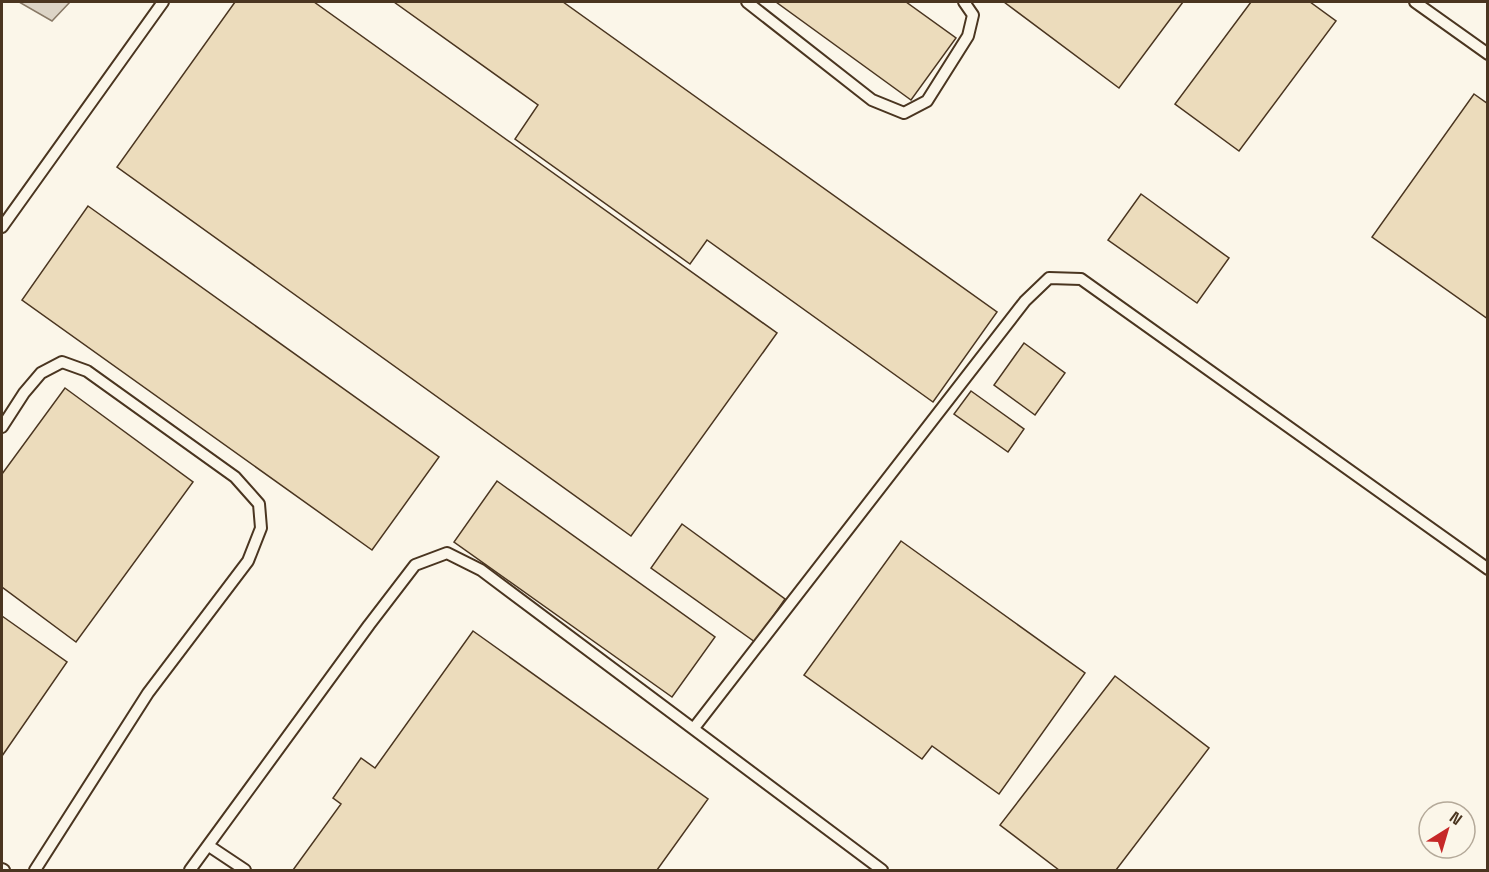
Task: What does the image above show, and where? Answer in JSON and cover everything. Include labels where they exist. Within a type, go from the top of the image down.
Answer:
[{"type":"lane","points":[[2,227],[163,2]]},
{"type":"lane","points":[[747,2],[872,100],[904,112],[927,100],[968,36],[973,15],[964,2]]},
{"type":"lane","points":[[1414,2],[1488,54]]},
{"type":"lane","points":[[693,728],[1025,301],[1049,278],[1081,279],[1488,569]]},
{"type":"lane","points":[[2,427],[24,393],[41,373],[62,362],[87,371],[235,477],[259,504],[261,528],[248,561],[148,693],[35,870]]},
{"type":"lane","points":[[190,870],[415,565],[447,553],[481,570],[882,870]]},
{"type":"lane","points":[[209,846],[245,870]]},
{"type":"shaded area","points":[[19,2],[70,2],[52,21]]},
{"type":"building","points":[[235,2],[314,2],[777,333],[631,536],[117,167]]},
{"type":"building","points":[[394,2],[563,2],[997,312],[933,402],[707,240],[690,264],[515,139],[538,105]]},
{"type":"building","points":[[776,2],[906,2],[956,38],[911,100]]},
{"type":"building","points":[[1004,2],[1183,2],[1119,88]]},
{"type":"building","points":[[1251,2],[1310,2],[1336,21],[1239,151],[1175,104]]},
{"type":"building","points":[[1474,94],[1488,104],[1488,319],[1372,237]]},
{"type":"building","points":[[1141,194],[1229,258],[1197,303],[1108,240]]},
{"type":"building","points":[[88,206],[439,457],[372,550],[22,300]]},
{"type":"building","points":[[1024,343],[1065,373],[1035,415],[994,385]]},
{"type":"building","points":[[65,388],[193,482],[76,642],[2,587],[2,474]]},
{"type":"building","points":[[971,391],[1024,429],[1008,452],[954,414]]},
{"type":"building","points":[[497,481],[715,637],[672,697],[454,542]]},
{"type":"building","points":[[682,524],[785,599],[755,642],[651,568]]},
{"type":"building","points":[[901,541],[1085,673],[999,794],[932,746],[922,759],[804,675]]},
{"type":"building","points":[[2,616],[67,662],[2,756]]},
{"type":"building","points":[[473,631],[708,799],[657,870],[293,870],[341,804],[333,798],[361,758],[375,768]]},
{"type":"building","points":[[1115,676],[1209,748],[1116,870],[1059,870],[1000,825]]}]
